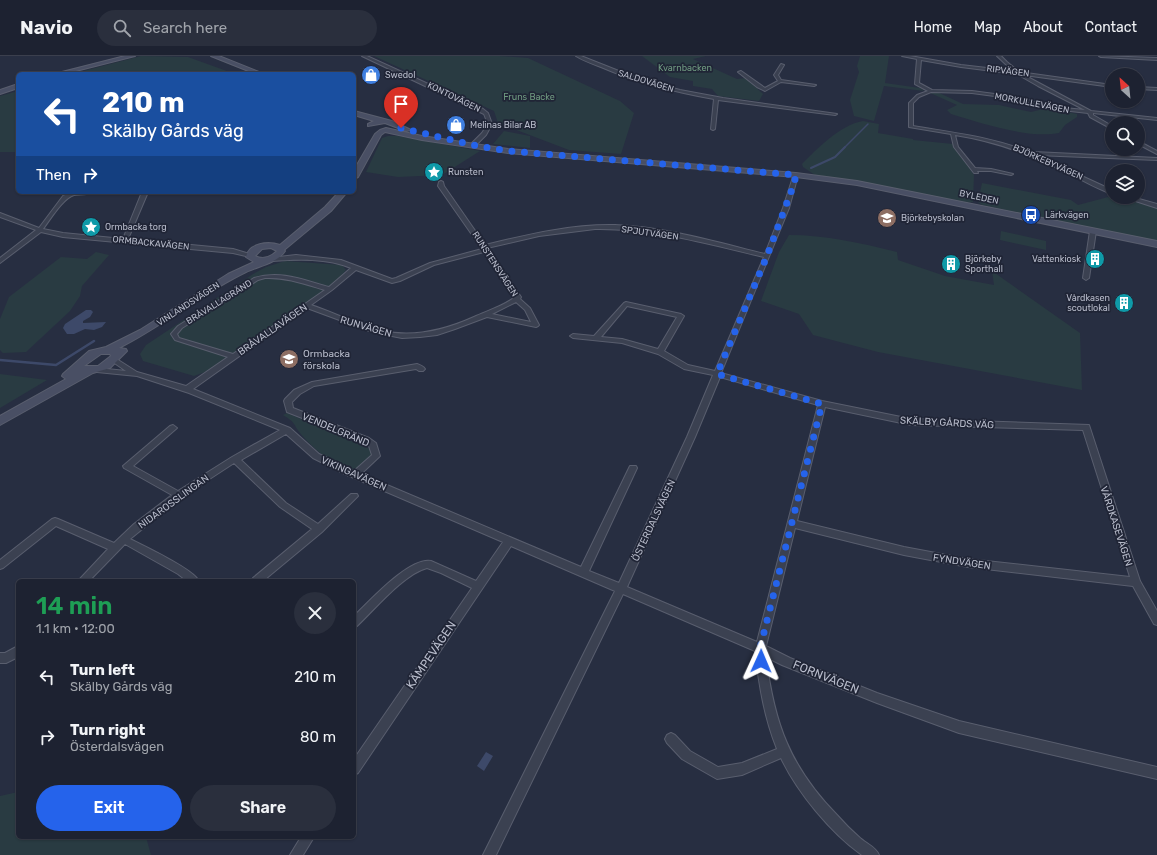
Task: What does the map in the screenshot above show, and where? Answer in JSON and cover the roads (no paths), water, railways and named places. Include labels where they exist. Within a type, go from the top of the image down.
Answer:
[{"type":"street","points":[[63,72],[122,56]]},
{"type":"street","points":[[63,72],[132,56]]},
{"type":"street","points":[[206,56],[248,69]]},
{"type":"street","points":[[214,56],[256,72]]},
{"type":"street","name":"KONTOVÄGEN","points":[[364,56],[482,110],[486,114],[490,124],[484,134],[473,145]]},
{"type":"street","name":"SALDOVÄGEN","points":[[578,56],[639,81],[671,89],[716,98],[835,114]]},
{"type":"street","name":"RIPVÄGEN","points":[[904,56],[961,66],[1017,72],[1105,85]]},
{"type":"street","points":[[999,56],[1003,62],[1017,72],[1091,113],[1091,116],[1105,124]]},
{"type":"street","points":[[1101,56],[1157,59]]},
{"type":"street","points":[[919,59],[917,84],[931,91]]},
{"type":"street","points":[[780,81],[776,75],[782,65]]},
{"type":"street","points":[[740,72],[765,90],[767,95]]},
{"type":"street","points":[[765,90],[780,81],[814,85]]},
{"type":"street","points":[[0,92],[16,87]]},
{"type":"street","points":[[1145,88],[1157,89]]},
{"type":"street","name":"MORKULLEVÄGEN","points":[[911,127],[911,103],[918,96],[931,91],[972,92],[1017,98],[1053,108],[1157,119]]},
{"type":"street","points":[[713,129],[716,98]]},
{"type":"street","points":[[761,104],[764,99]]},
{"type":"street","points":[[356,114],[381,121],[391,121],[395,125],[429,136],[473,145]]},
{"type":"street","points":[[356,115],[370,126],[384,131],[473,145]]},
{"type":"street","points":[[370,126],[381,121]]},
{"type":"street","points":[[356,173],[375,140],[384,131],[395,125]]},
{"type":"street","points":[[370,126],[370,148]]},
{"type":"street","name":"BJÖRKEBYVÄGEN","points":[[911,127],[993,141],[1029,153],[1105,189]]},
{"type":"street","points":[[375,140],[393,134],[406,135]]},
{"type":"street","points":[[953,134],[956,147],[975,171],[991,170],[1011,174]]},
{"type":"street","name":"BYLEDEN","points":[[473,145],[557,156],[796,175],[880,187],[1157,244]]},
{"type":"street","points":[[1145,146],[1157,153]]},
{"type":"street","points":[[1029,153],[1157,159]]},
{"type":"street","name":"ÖSTERDALSVÄGEN","points":[[489,855],[621,589],[691,437],[767,256],[788,202],[796,175]]},
{"type":"street","name":"RUNSTENSVÄGEN","points":[[441,182],[441,186],[486,248],[518,297],[517,299],[528,309],[536,325],[488,315]]},
{"type":"street","points":[[0,261],[40,230],[65,197],[72,194]]},
{"type":"street","points":[[125,240],[144,194]]},
{"type":"street","points":[[280,251],[296,234],[328,209],[340,194]]},
{"type":"street","points":[[1145,203],[1157,206]]},
{"type":"street","name":"ORMBACKAVÄGEN","points":[[0,215],[40,230],[63,235],[125,240],[252,254]]},
{"type":"street","name":"SPJUTVÄGEN","points":[[296,257],[341,262],[392,281],[398,280],[432,264],[486,248],[546,233],[575,229],[631,228],[668,234],[767,256]]},
{"type":"street","points":[[1086,278],[1093,231]]},
{"type":"street","points":[[296,234],[252,254],[254,260],[296,257]]},
{"type":"street","points":[[268,246],[275,246],[280,251],[296,257]]},
{"type":"street","name":"VINLANDSVÄGEN","points":[[34,401],[76,369],[82,361],[91,354],[108,350],[144,332],[231,276],[267,260],[280,251]]},
{"type":"street","name":"VINLANDSVÄGEN","points":[[231,276],[252,254]]},
{"type":"street","name":"BRÅVALLAVÄGEN","points":[[187,389],[330,289],[356,268]]},
{"type":"street","name":"BRÅVALLAGRÄND","points":[[234,356],[177,339],[174,334],[180,327],[256,278],[267,274],[330,289]]},
{"type":"street","name":"RUNVÄGEN","points":[[306,306],[384,333],[410,336],[440,333],[488,315],[517,299]]},
{"type":"street","points":[[597,338],[626,304],[681,316],[660,352]]},
{"type":"street","name":"VINLANDSVÄGEN","points":[[34,401],[94,370],[108,366],[144,332]]},
{"type":"street","name":"SKÄLBY GÅRDS VÄG","points":[[573,336],[622,342],[660,352],[686,367],[717,374],[822,404],[911,422],[1086,427]]},
{"type":"street","points":[[108,350],[113,351],[116,358]]},
{"type":"street","name":"VIKINGAVÄGEN","points":[[116,358],[137,374]]},
{"type":"street","points":[[82,361],[81,366],[84,369],[94,370]]},
{"type":"street","name":"VENDELGRÄND","points":[[355,475],[376,456],[374,445],[366,440],[290,410],[288,401],[297,392],[312,384],[417,366],[421,369]]},
{"type":"street","name":"VIKINGAVÄGEN","points":[[94,370],[137,374],[187,389],[287,430],[316,456],[355,475],[508,542]]},
{"type":"street","points":[[0,421],[34,401]]},
{"type":"street","points":[[822,404],[760,648],[764,688],[782,752],[816,805],[862,848],[873,855]]},
{"type":"street","name":"VÅRDKASEVÄGEN","points":[[1086,427],[1136,582],[1157,621]]},
{"type":"street","points":[[173,428],[126,466],[179,495]]},
{"type":"street","name":"NIDAROSSLINGAN","points":[[85,579],[123,539],[179,495],[235,459],[287,430]]},
{"type":"street","points":[[235,459],[283,505],[319,529]]},
{"type":"street","points":[[583,573],[633,468]]},
{"type":"street","points":[[258,579],[319,529],[354,496]]},
{"type":"street","points":[[0,566],[55,522],[115,548]]},
{"type":"street","name":"FYNDVÄGEN","points":[[791,523],[904,551],[968,563],[1136,582]]},
{"type":"street","points":[[123,539],[181,571],[191,579]]},
{"type":"street","name":"FORNVÄGEN","points":[[508,542],[760,648],[786,662],[877,698],[959,727],[1157,773]]},
{"type":"street","name":"KÄMPEVÄGEN","points":[[356,766],[508,542]]},
{"type":"street","points":[[356,621],[404,576],[417,566],[428,564],[478,586]]},
{"type":"street","points":[[0,658],[6,658],[16,652]]},
{"type":"street","points":[[671,739],[686,755],[717,773],[742,769],[782,752]]},
{"type":"street","points":[[296,855],[307,839]]},
{"type":"water","points":[[86,310],[91,310],[93,312],[90,317],[83,321],[83,323],[106,322],[102,327],[94,330],[85,329],[74,334],[67,334],[63,328],[65,324]]},
{"type":"water","points":[[486,752],[493,756],[484,771],[477,766]]},
{"type":"waterway","points":[[811,168],[835,157],[868,124]]},
{"type":"waterway","points":[[0,360],[56,365],[94,341]]},
{"type":"place","name":"Swedol","points":[[371,75]]},
{"type":"place","name":"Melinas Bilar AB","points":[[456,125]]},
{"type":"place","name":"Runsten","points":[[434,172]]},
{"type":"place","name":"Lärkvägen","points":[[1031,215]]},
{"type":"place","name":"Björkebyskolan","points":[[887,218]]},
{"type":"place","name":"Ormbacka torg","points":[[91,227]]},
{"type":"place","name":"Vattenkiosk","points":[[1095,259]]},
{"type":"place","name":"Björkeby Sporthall","points":[[951,264]]},
{"type":"place","name":"Vårdkasen scoutlokal","points":[[1124,303]]},
{"type":"place","name":"Ormbacka förskola","points":[[289,359]]},
{"type":"park label","name":"Kvarnbacken","points":[[685,68]]},
{"type":"park label","name":"Fruns Backe","points":[[529,97]]}]
